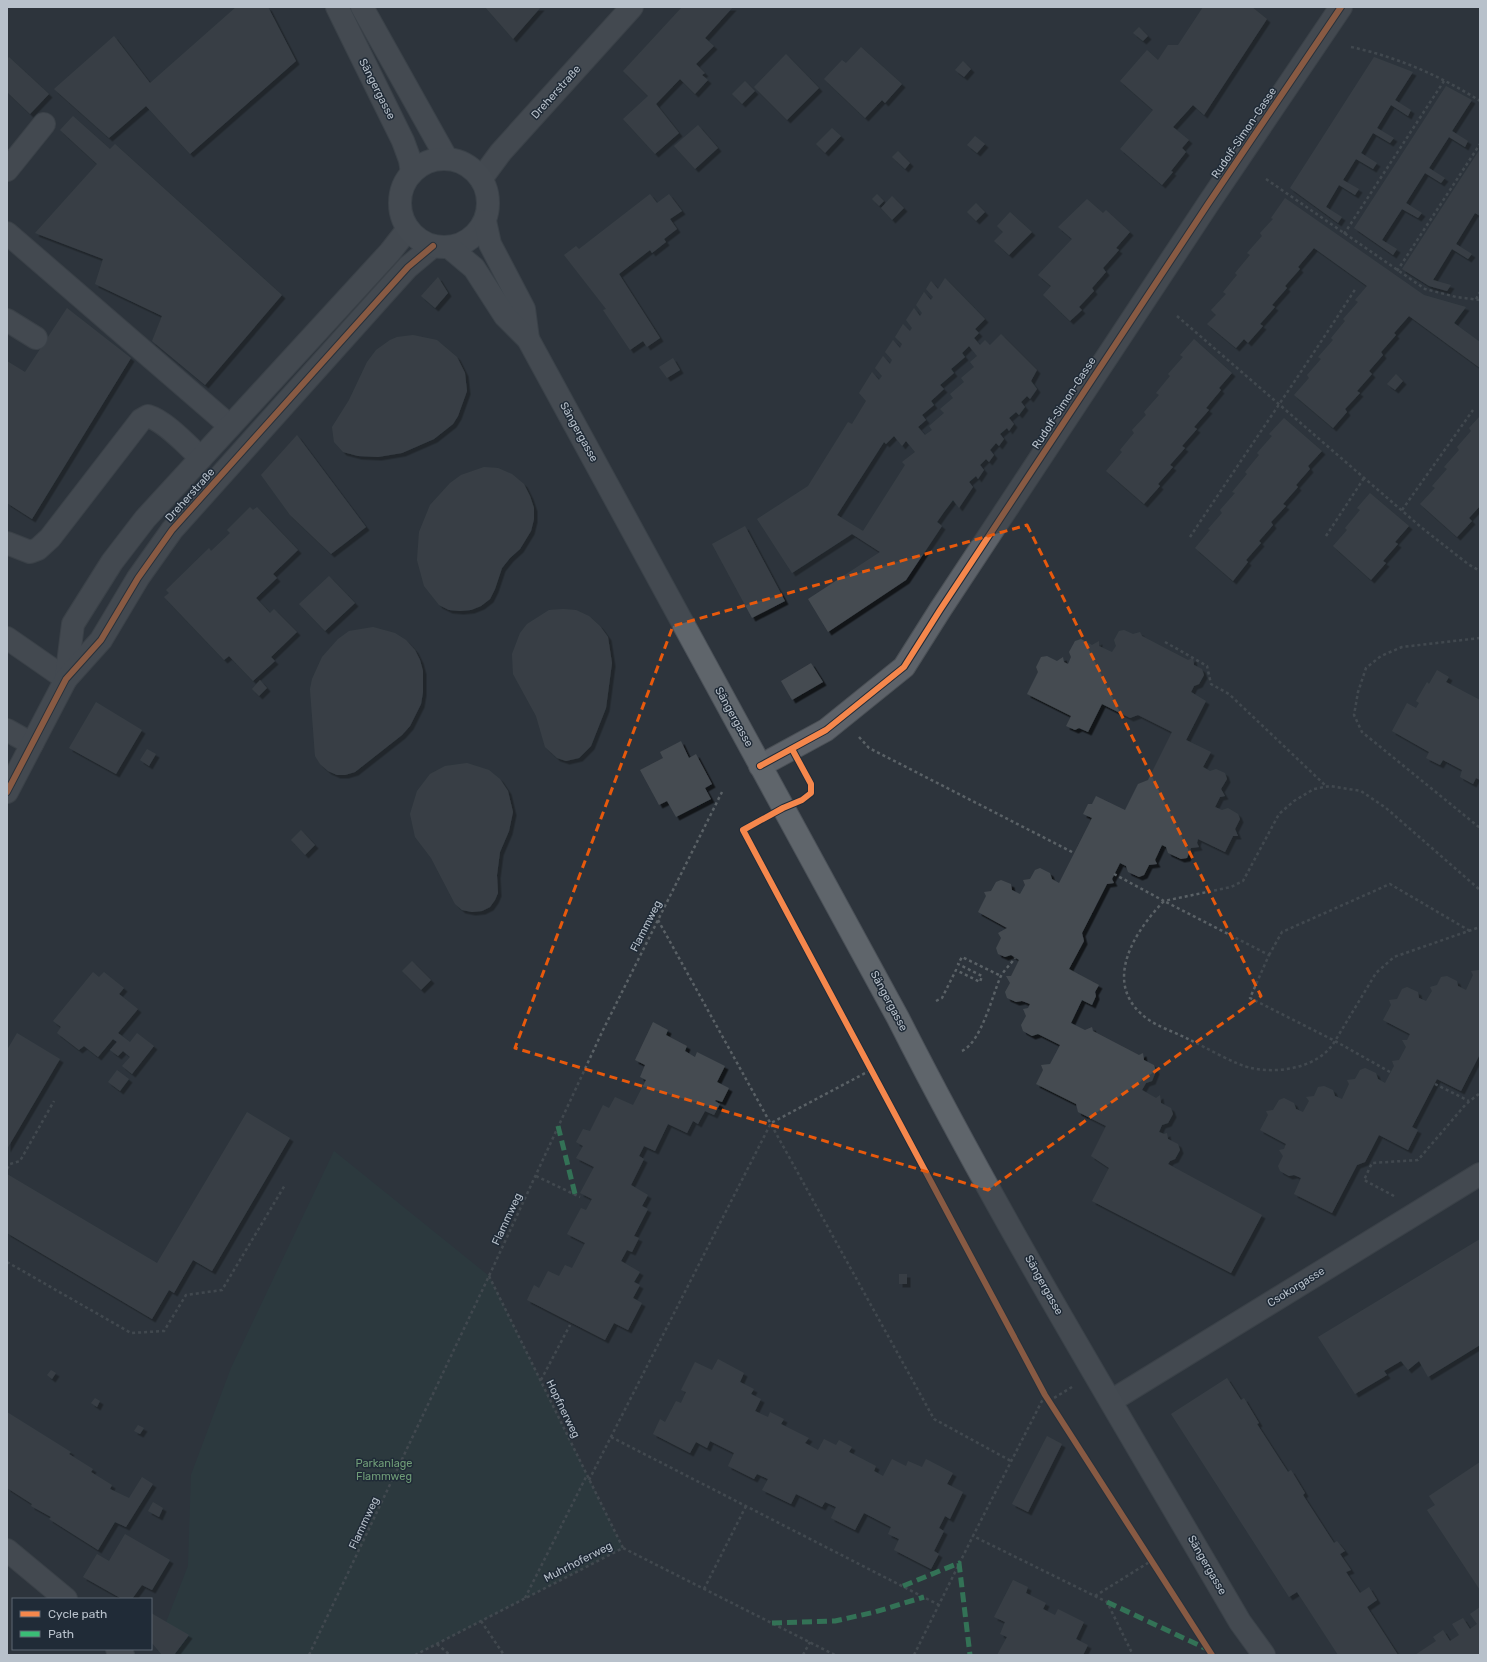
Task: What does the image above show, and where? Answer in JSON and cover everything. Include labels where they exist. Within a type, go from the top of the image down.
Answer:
[{"type":"main road","name":"Sängergasse","points":[[337,7],[403,141],[410,160],[412,173]]},
{"type":"main road","points":[[362,7],[447,159]]},
{"type":"main road","points":[[447,159],[460,162],[472,169],[482,179],[489,202],[485,221],[476,234],[464,243],[441,246],[419,239],[408,229],[402,218],[400,206],[403,188],[412,173],[422,165],[434,160],[447,159]]},
{"type":"main road","name":"Sängergasse","points":[[485,221],[490,244],[524,309],[528,339]]},
{"type":"main road","name":"Sängergasse","points":[[441,246],[474,268],[505,316],[528,339],[932,1084],[1092,1372],[1111,1401],[1240,1622],[1264,1655]]},
{"type":"street","name":"Dreherstraße","points":[[482,179],[501,152],[632,7]]},
{"type":"street","name":"Rudolf-Simon-Gasse","points":[[760,766],[826,730],[904,668],[940,610],[1204,210],[1341,7]]},
{"type":"street","points":[[7,170],[44,124]]},
{"type":"street","name":"Dreherstraße","points":[[66,679],[73,624],[112,562],[136,531],[390,252],[408,229]]},
{"type":"street","points":[[7,233],[230,426]]},
{"type":"street","name":"Dreherstraße","points":[[7,792],[66,679],[101,640],[138,578],[172,530],[408,268],[441,246]]},
{"type":"street","points":[[7,320],[36,338]]},
{"type":"street","points":[[7,543],[30,552],[38,549],[50,538],[141,420],[148,416],[162,423],[201,458]]},
{"type":"street","points":[[7,638],[66,679]]},
{"type":"street","points":[[7,730],[32,744]]},
{"type":"street","name":"Csokorgasse","points":[[1111,1401],[1480,1174]]},
{"type":"street","points":[[7,1550],[65,1598]]},
{"type":"path","points":[[1351,47],[1399,61],[1444,81],[1480,101]]},
{"type":"path","points":[[1344,234],[1444,81]]},
{"type":"path","points":[[1397,271],[1480,144]]},
{"type":"path","points":[[1266,179],[1397,271],[1431,291],[1478,300],[1480,292]]},
{"type":"path","points":[[1190,537],[1278,403],[1304,369],[1356,288]]},
{"type":"path","points":[[1177,316],[1402,510],[1468,564],[1480,571]]},
{"type":"path","points":[[1402,510],[1474,410]]},
{"type":"path","points":[[1326,536],[1364,478]]},
{"type":"path","points":[[1480,638],[1402,647],[1381,656],[1366,668],[1358,692],[1354,715],[1362,732],[1480,828]]},
{"type":"path","points":[[1165,642],[1207,666],[1211,684],[1229,694],[1327,787]]},
{"type":"path","points":[[865,744],[869,748],[1074,852]]},
{"type":"path","points":[[1480,890],[1386,808],[1361,791],[1327,787],[1314,789],[1294,801],[1279,814],[1243,880],[1231,887],[1164,901],[1150,916],[1139,932],[1128,953],[1124,968],[1125,986],[1134,1005],[1149,1020],[1250,1068],[1277,1071],[1311,1063],[1331,1047],[1376,973],[1394,957],[1480,927]]},
{"type":"path","points":[[1114,874],[1269,955]]},
{"type":"path","points":[[1390,1072],[1335,1041],[1250,998],[1269,955],[1282,932],[1390,884],[1470,931]]},
{"type":"path","points":[[658,920],[934,1419],[1011,1461]]},
{"type":"path","points":[[936,1001],[942,998],[956,970],[980,982],[982,976],[958,964],[962,957],[1001,976]]},
{"type":"path","points":[[962,1051],[969,1048],[988,1012],[1001,976],[1016,958]]},
{"type":"path","points":[[590,1480],[771,1123],[871,1070]]},
{"type":"path","points":[[1434,1084],[1469,1102]]},
{"type":"path","points":[[1397,1197],[1364,1180],[1372,1163],[1418,1160],[1469,1102],[1480,1093]]},
{"type":"path","points":[[7,1169],[10,1164],[20,1161],[54,1102]]},
{"type":"path","points":[[536,1176],[580,1197]]},
{"type":"path","points":[[7,1262],[131,1333],[164,1331],[186,1295],[222,1290],[285,1185]]},
{"type":"path","points":[[540,1380],[570,1325]]},
{"type":"path","points":[[1049,1401],[1077,1384]]},
{"type":"path","points":[[914,1655],[1045,1395]]},
{"type":"path","points":[[611,1437],[939,1605]]},
{"type":"path","points":[[525,1598],[587,1475]]},
{"type":"path","points":[[704,1589],[746,1506]]},
{"type":"path","points":[[974,1536],[1107,1602],[1133,1655]]},
{"type":"path","points":[[1095,1597],[1152,1561]]},
{"type":"path","points":[[481,1621],[504,1655]]},
{"type":"path","points":[[803,1655],[810,1642]]},
{"type":"path","points":[[437,1644],[450,1655]]},
{"type":"highlighted area","points":[[1027,525],[1261,996],[988,1190],[515,1048],[673,626]]},
{"type":"green space","name":"Parkanlage Flammweg","points":[[334,1151],[489,1276],[623,1548],[415,1655],[162,1655],[156,1648],[188,1566],[191,1475],[231,1368]]},
{"type":"building","points":[[236,7],[268,7],[296,61],[190,154],[146,106],[109,138],[54,89],[114,36],[150,83]]},
{"type":"building","points":[[485,7],[541,7],[513,39]]},
{"type":"building","points":[[682,7],[733,7],[705,38],[714,46],[696,64],[705,73],[702,75],[708,80],[695,94],[680,79],[656,104],[679,133],[655,154],[623,119],[648,96],[623,71]]},
{"type":"building","points":[[1203,7],[1252,7],[1267,19],[1204,115],[1193,105],[1173,127],[1189,140],[1182,148],[1186,152],[1171,171],[1173,172],[1162,185],[1120,149],[1153,110],[1120,81],[1147,50],[1158,60],[1168,45],[1178,45]]},
{"type":"building","points":[[1139,27],[1148,36],[1143,41],[1133,33]]},
{"type":"building","points":[[861,47],[902,84],[885,103],[882,100],[865,118],[824,79],[842,60],[846,63]]},
{"type":"building","points":[[786,54],[819,88],[787,120],[754,87]]},
{"type":"building","points":[[9,57],[49,94],[30,114],[7,92],[7,60]]},
{"type":"building","points":[[1374,57],[1413,72],[1395,100],[1411,110],[1408,116],[1391,105],[1377,128],[1394,138],[1390,143],[1373,133],[1361,153],[1377,163],[1373,169],[1356,159],[1343,180],[1359,189],[1355,195],[1339,185],[1326,207],[1342,217],[1338,223],[1290,188]]},
{"type":"building","points":[[963,61],[971,69],[964,77],[955,70]]},
{"type":"building","points":[[745,81],[755,91],[742,104],[732,94]]},
{"type":"building","points":[[1446,86],[1472,100],[1452,131],[1468,141],[1465,147],[1449,137],[1429,168],[1445,178],[1441,183],[1425,173],[1406,203],[1422,213],[1418,218],[1402,209],[1382,240],[1397,249],[1393,255],[1354,228]]},
{"type":"building","points":[[73,116],[110,149],[115,144],[282,295],[205,385],[152,341],[162,316],[95,284],[103,259],[35,233],[97,164],[60,130]]},
{"type":"building","points":[[698,125],[718,148],[695,169],[674,146]]},
{"type":"building","points":[[832,128],[841,136],[825,153],[816,144]]},
{"type":"building","points":[[975,136],[985,144],[977,153],[967,145]]},
{"type":"building","points":[[1480,149],[1480,216],[1475,213],[1456,244],[1472,254],[1468,259],[1452,249],[1433,280],[1451,285],[1447,291],[1429,286],[1402,269]]},
{"type":"building","points":[[898,151],[910,163],[905,169],[892,157]]},
{"type":"building","points":[[650,194],[657,203],[669,194],[682,211],[670,219],[677,229],[664,239],[666,242],[652,253],[650,250],[619,274],[660,338],[647,347],[643,341],[630,350],[603,310],[606,309],[564,255],[576,246],[579,249]]},
{"type":"building","points":[[877,194],[884,201],[879,206],[872,199]]},
{"type":"building","points":[[892,196],[904,208],[892,220],[881,208]]},
{"type":"building","points":[[1285,198],[1424,295],[1466,307],[1454,323],[1480,342],[1480,368],[1409,316],[1394,333],[1396,335],[1381,352],[1383,355],[1369,371],[1372,374],[1357,391],[1360,393],[1345,409],[1347,412],[1333,428],[1294,395],[1309,378],[1307,375],[1321,359],[1318,357],[1333,340],[1331,338],[1345,321],[1343,319],[1358,302],[1355,300],[1367,286],[1314,248],[1298,267],[1300,269],[1285,286],[1287,288],[1272,305],[1275,307],[1260,324],[1263,326],[1248,343],[1244,339],[1236,348],[1207,324],[1216,315],[1211,310],[1226,294],[1223,292],[1237,275],[1235,273],[1250,255],[1247,253],[1262,236],[1260,233],[1273,219],[1271,218]]},
{"type":"building","points":[[1087,199],[1103,213],[1106,210],[1130,232],[1116,248],[1119,250],[1103,268],[1106,272],[1092,288],[1094,291],[1079,307],[1082,310],[1070,321],[1043,295],[1051,286],[1038,275],[1072,239],[1058,227]]},
{"type":"building","points":[[976,203],[985,212],[976,221],[967,212]]},
{"type":"building","points":[[1010,212],[1032,232],[1009,255],[994,241],[1003,232],[997,226]]},
{"type":"building","points":[[438,277],[448,293],[435,308],[421,296]]},
{"type":"building","points":[[945,278],[985,319],[975,329],[979,333],[974,338],[980,345],[985,340],[990,345],[1001,334],[1037,370],[1031,381],[1037,389],[1030,399],[1027,396],[1021,402],[1025,407],[1019,415],[1016,412],[1009,418],[1014,424],[1009,431],[1007,428],[1000,434],[1004,439],[999,446],[996,443],[990,450],[994,455],[989,462],[986,459],[980,465],[984,470],[978,479],[976,476],[969,482],[973,487],[959,508],[953,500],[937,522],[942,526],[906,580],[828,632],[808,599],[880,552],[852,534],[792,573],[757,519],[808,486],[848,422],[852,424],[866,401],[859,393],[872,372],[879,380],[882,376],[875,368],[883,356],[890,364],[892,360],[885,352],[893,340],[900,348],[902,344],[895,337],[903,324],[910,331],[912,328],[906,320],[914,308],[920,316],[922,313],[916,305],[924,292],[931,300],[933,297],[926,289],[931,281],[938,289]],"holes":[[[969,346],[977,356],[970,362],[974,367],[961,378],[964,382],[950,394],[953,398],[940,409],[944,413],[929,426],[932,430],[925,435],[918,427],[926,420],[922,415],[934,405],[931,401],[944,389],[940,385],[954,373],[951,369],[965,357],[962,353]],[[894,436],[902,446],[906,441],[915,452],[902,462],[905,465],[863,531],[837,515],[884,442],[886,444]]]},
{"type":"building","points":[[67,308],[131,358],[32,519],[7,503],[7,361],[25,372]]},
{"type":"building","points":[[413,335],[437,340],[457,357],[465,373],[467,391],[458,416],[453,424],[434,439],[402,453],[378,457],[358,456],[343,452],[334,442],[332,427],[349,400],[367,362],[376,350],[390,340],[397,337]]},
{"type":"building","points":[[1194,339],[1232,373],[1219,388],[1221,390],[1206,408],[1209,410],[1194,427],[1197,429],[1182,446],[1185,448],[1170,465],[1173,467],[1158,484],[1160,486],[1144,504],[1106,471],[1122,452],[1120,450],[1134,433],[1132,430],[1146,415],[1144,412],[1159,395],[1156,393],[1170,376],[1168,374],[1183,357],[1180,355]]},
{"type":"building","points":[[673,358],[680,370],[667,378],[659,367]]},
{"type":"building","points":[[1396,374],[1403,381],[1395,390],[1387,384]]},
{"type":"building","points":[[1480,416],[1480,506],[1469,518],[1472,521],[1457,537],[1420,504],[1435,488],[1432,486],[1447,469],[1444,467],[1459,450],[1457,447],[1471,431],[1469,428]]},
{"type":"building","points":[[1284,418],[1322,451],[1308,466],[1310,469],[1296,485],[1298,487],[1283,504],[1286,506],[1271,522],[1273,525],[1259,541],[1261,543],[1246,560],[1248,562],[1233,581],[1195,548],[1210,530],[1208,529],[1222,513],[1220,510],[1235,493],[1232,492],[1247,474],[1245,472],[1259,455],[1257,453],[1272,436],[1269,434]]},
{"type":"building","points":[[297,435],[366,527],[331,554],[290,515],[261,475]]},
{"type":"building","points":[[484,467],[498,468],[512,474],[524,484],[534,508],[534,519],[531,531],[520,549],[502,568],[490,599],[481,606],[471,610],[449,610],[439,605],[424,586],[417,560],[419,532],[430,505],[450,483],[461,475]]},
{"type":"building","points":[[1370,493],[1409,526],[1395,542],[1398,544],[1383,561],[1386,563],[1371,580],[1333,546],[1347,530],[1345,528],[1360,510],[1357,508]]},
{"type":"building","points":[[250,507],[253,510],[257,507],[298,550],[273,574],[277,578],[256,598],[270,613],[274,609],[297,632],[271,657],[275,661],[253,681],[229,656],[224,660],[164,597],[169,593],[166,590],[209,548],[211,551],[230,533],[227,530]]},
{"type":"building","points":[[745,526],[785,601],[752,618],[712,544]]},
{"type":"building","points":[[329,576],[355,603],[325,631],[299,604]]},
{"type":"building","points":[[549,610],[576,610],[589,616],[600,626],[608,637],[612,663],[606,708],[591,746],[579,758],[566,761],[557,758],[545,747],[536,716],[513,674],[512,654],[520,633],[527,624]]},
{"type":"building","points":[[373,627],[395,633],[406,640],[415,650],[423,671],[423,692],[421,704],[410,726],[402,735],[355,772],[345,775],[337,775],[328,771],[320,764],[315,756],[310,689],[312,679],[322,657],[338,639],[349,631]]},
{"type":"building","points":[[1124,630],[1133,634],[1140,632],[1142,636],[1188,660],[1193,658],[1194,665],[1202,669],[1204,675],[1199,684],[1194,686],[1191,692],[1206,701],[1186,740],[1211,752],[1203,767],[1210,771],[1216,769],[1225,773],[1227,779],[1221,789],[1225,796],[1220,797],[1215,807],[1222,810],[1228,808],[1238,814],[1240,819],[1235,829],[1238,836],[1233,836],[1225,852],[1198,839],[1197,843],[1199,847],[1191,848],[1187,858],[1181,859],[1168,853],[1166,847],[1162,845],[1155,860],[1157,864],[1149,865],[1144,875],[1139,877],[1128,872],[1126,866],[1120,863],[1112,879],[1114,883],[1107,884],[1082,933],[1084,941],[1069,969],[1099,985],[1095,992],[1096,996],[1092,1005],[1082,1000],[1071,1023],[1085,1030],[1092,1027],[1093,1031],[1139,1055],[1143,1053],[1144,1060],[1154,1065],[1156,1071],[1152,1081],[1146,1083],[1142,1090],[1156,1098],[1160,1095],[1161,1103],[1171,1108],[1173,1114],[1168,1123],[1162,1125],[1159,1132],[1164,1134],[1167,1133],[1168,1139],[1178,1144],[1180,1150],[1175,1159],[1170,1161],[1168,1164],[1262,1215],[1231,1273],[1092,1201],[1109,1168],[1091,1156],[1106,1126],[1078,1112],[1076,1104],[1036,1084],[1043,1070],[1041,1065],[1050,1064],[1060,1045],[1038,1034],[1032,1036],[1023,1031],[1021,1025],[1026,1016],[1023,1009],[1028,1008],[1030,1004],[1022,1001],[1016,1002],[1007,998],[1005,992],[1010,983],[1006,976],[1011,976],[1019,960],[1011,955],[1005,957],[998,954],[996,948],[1001,938],[998,933],[1007,928],[978,912],[986,896],[984,892],[991,891],[996,882],[1001,880],[1011,884],[1012,890],[1020,894],[1025,885],[1023,880],[1030,879],[1035,870],[1040,868],[1050,873],[1052,879],[1059,883],[1092,818],[1083,814],[1088,804],[1092,804],[1096,796],[1125,810],[1138,784],[1148,780],[1172,732],[1138,715],[1130,718],[1102,704],[1088,732],[1079,728],[1075,730],[1066,726],[1071,716],[1027,694],[1038,672],[1036,667],[1041,657],[1047,656],[1057,661],[1063,657],[1064,662],[1068,664],[1071,657],[1069,652],[1075,641],[1081,639],[1092,645],[1099,641],[1099,646],[1112,652],[1116,646],[1114,640],[1119,631]]},
{"type":"building","points":[[811,663],[823,682],[792,700],[781,681]]},
{"type":"building","points":[[1437,670],[1449,677],[1446,682],[1480,700],[1480,780],[1476,778],[1473,784],[1460,777],[1462,770],[1443,760],[1440,765],[1426,758],[1429,752],[1392,731],[1407,703],[1416,708],[1419,703],[1416,701],[1427,682],[1429,684]]},
{"type":"building","points":[[260,680],[267,688],[259,696],[252,689]]},
{"type":"building","points":[[96,702],[142,730],[116,774],[69,748]]},
{"type":"building","points":[[681,741],[689,758],[696,754],[712,784],[705,788],[711,799],[676,817],[667,801],[659,805],[640,770],[663,758],[660,752]]},
{"type":"building","points":[[147,749],[156,754],[149,766],[140,760]]},
{"type":"building","points":[[467,763],[489,770],[500,779],[508,791],[513,812],[509,831],[500,852],[497,875],[498,893],[490,907],[482,911],[472,912],[462,910],[455,904],[431,858],[415,837],[410,814],[417,791],[430,774],[445,766]]},
{"type":"building","points":[[301,830],[315,845],[305,855],[291,840]]},
{"type":"building","points":[[412,961],[431,980],[421,990],[402,971]]},
{"type":"building","points":[[1480,967],[1480,1054],[1461,1091],[1437,1079],[1412,1127],[1418,1130],[1408,1150],[1379,1135],[1365,1162],[1357,1165],[1332,1213],[1294,1194],[1301,1178],[1294,1175],[1289,1176],[1280,1171],[1278,1166],[1283,1156],[1279,1150],[1284,1149],[1286,1144],[1260,1130],[1268,1115],[1266,1111],[1273,1110],[1279,1100],[1284,1098],[1294,1103],[1296,1109],[1303,1112],[1309,1101],[1306,1097],[1314,1096],[1318,1087],[1324,1086],[1333,1090],[1335,1096],[1342,1099],[1349,1084],[1347,1080],[1355,1079],[1360,1070],[1365,1068],[1376,1073],[1378,1079],[1385,1083],[1394,1066],[1392,1061],[1399,1060],[1406,1047],[1402,1040],[1407,1040],[1410,1034],[1383,1020],[1391,1005],[1389,1000],[1397,999],[1402,989],[1407,987],[1418,992],[1419,998],[1426,1001],[1432,991],[1430,987],[1437,985],[1441,977],[1447,976],[1457,981],[1458,986],[1466,990],[1473,975],[1471,971],[1479,970]]},
{"type":"building","points":[[93,972],[99,977],[104,972],[124,988],[119,994],[138,1009],[118,1033],[130,1042],[137,1033],[154,1046],[132,1074],[122,1066],[130,1057],[123,1051],[118,1056],[110,1050],[117,1042],[113,1039],[98,1057],[84,1046],[79,1050],[57,1033],[61,1027],[53,1021]]},
{"type":"building","points":[[653,1022],[668,1030],[666,1035],[687,1046],[685,1051],[695,1057],[697,1052],[725,1066],[717,1082],[729,1088],[722,1102],[715,1101],[720,1104],[714,1115],[705,1111],[698,1124],[693,1121],[687,1133],[668,1124],[655,1151],[644,1146],[639,1156],[644,1159],[631,1185],[648,1195],[642,1206],[648,1209],[634,1236],[639,1238],[632,1252],[627,1250],[621,1261],[640,1272],[634,1282],[640,1285],[633,1298],[642,1303],[628,1330],[614,1323],[605,1340],[527,1300],[534,1285],[539,1288],[548,1271],[559,1276],[565,1265],[572,1268],[585,1243],[567,1234],[581,1208],[586,1210],[592,1199],[580,1193],[594,1167],[576,1158],[583,1146],[576,1142],[583,1129],[590,1131],[603,1105],[609,1108],[615,1097],[633,1105],[646,1080],[640,1077],[645,1065],[635,1060]]},
{"type":"building","points":[[17,1033],[60,1059],[7,1149],[7,1050]]},
{"type":"building","points":[[117,1070],[129,1079],[120,1091],[108,1082]]},
{"type":"building","points":[[247,1112],[290,1138],[212,1271],[193,1260],[174,1293],[169,1290],[152,1319],[7,1233],[7,1174],[157,1263]]},
{"type":"building","points":[[1480,1239],[1480,1345],[1428,1377],[1419,1361],[1408,1370],[1401,1361],[1384,1371],[1387,1375],[1355,1394],[1318,1337]]},
{"type":"building","points":[[899,1274],[907,1274],[907,1284],[899,1284]]},
{"type":"building","points":[[718,1359],[744,1373],[740,1382],[754,1389],[751,1394],[761,1399],[755,1411],[768,1417],[770,1412],[784,1419],[781,1424],[809,1438],[805,1443],[818,1450],[824,1439],[836,1445],[839,1440],[852,1447],[849,1452],[876,1466],[874,1471],[883,1476],[892,1459],[906,1466],[908,1461],[922,1467],[926,1459],[953,1473],[947,1484],[963,1492],[950,1519],[945,1516],[939,1528],[944,1531],[934,1551],[939,1554],[931,1569],[894,1550],[899,1539],[888,1534],[891,1527],[864,1513],[855,1530],[831,1518],[836,1507],[825,1502],[822,1507],[796,1494],[791,1504],[762,1490],[768,1479],[757,1474],[754,1479],[728,1466],[734,1453],[710,1441],[707,1448],[696,1442],[690,1453],[653,1434],[660,1419],[665,1422],[676,1401],[681,1403],[686,1392],[681,1390],[695,1362],[712,1370]]},
{"type":"building","points":[[51,1370],[56,1373],[52,1379],[47,1375]]},
{"type":"building","points":[[1227,1378],[1241,1400],[1244,1398],[1259,1423],[1257,1424],[1288,1472],[1291,1470],[1305,1493],[1303,1495],[1334,1543],[1337,1541],[1345,1551],[1340,1554],[1351,1570],[1346,1572],[1360,1593],[1369,1587],[1377,1600],[1367,1607],[1398,1655],[1338,1655],[1297,1592],[1289,1597],[1171,1414]]},
{"type":"building","points":[[95,1398],[100,1401],[97,1407],[91,1403]]},
{"type":"building","points":[[7,1412],[71,1452],[69,1454],[93,1469],[91,1472],[112,1485],[110,1489],[129,1498],[142,1477],[153,1484],[126,1527],[115,1522],[98,1550],[49,1519],[51,1517],[31,1506],[32,1504],[7,1488]]},
{"type":"building","points":[[138,1425],[144,1428],[140,1434],[134,1431]]},
{"type":"building","points":[[1047,1436],[1062,1444],[1028,1512],[1012,1504]]},
{"type":"building","points":[[1480,1462],[1480,1590],[1427,1510],[1435,1505],[1429,1496]]},
{"type":"building","points":[[153,1502],[163,1508],[159,1517],[148,1511]]},
{"type":"building","points":[[125,1534],[170,1560],[152,1590],[142,1585],[133,1598],[120,1598],[83,1577],[97,1554],[109,1561]]},
{"type":"building","points":[[1013,1580],[1028,1587],[1026,1593],[1046,1603],[1043,1609],[1055,1615],[1058,1609],[1084,1622],[1076,1639],[1088,1645],[1083,1655],[997,1655],[1007,1637],[1000,1634],[1005,1622],[994,1617]]},
{"type":"building","points":[[1480,1607],[1480,1655],[1415,1655],[1436,1641],[1433,1637],[1443,1630],[1450,1641],[1459,1635],[1452,1624],[1463,1618],[1470,1629],[1477,1624],[1470,1614]]},
{"type":"building","points":[[152,1614],[189,1635],[174,1655],[162,1655],[152,1643]]},
{"type":"marked path","points":[[558,1126],[575,1194]]},
{"type":"marked path","points":[[903,1586],[959,1563],[970,1655]]},
{"type":"marked path","points":[[772,1623],[835,1621],[875,1612],[924,1597]]},
{"type":"marked path","points":[[1107,1602],[1207,1649]]},
{"type":"cycle path","points":[[760,766],[826,730],[904,667],[1208,204],[1341,7]]},
{"type":"cycle path","points":[[7,792],[66,679],[101,640],[138,578],[172,530],[408,267],[433,246]]},
{"type":"cycle path","points":[[792,749],[811,784],[811,793],[802,800],[783,808],[743,830],[1045,1395],[1212,1655]]}]
